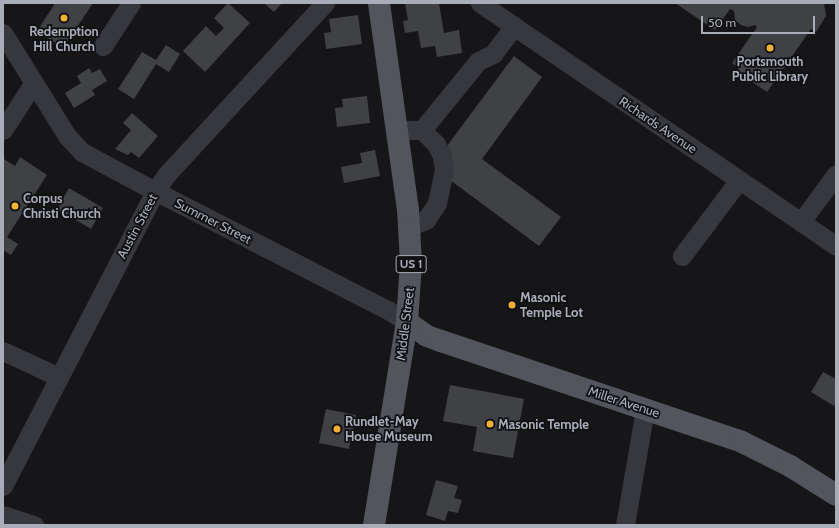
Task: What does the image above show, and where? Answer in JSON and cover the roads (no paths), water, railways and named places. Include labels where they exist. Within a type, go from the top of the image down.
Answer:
[{"type":"main road","name":"Middle Street","points":[[374,525],[407,322],[411,270],[410,226],[398,130],[379,3]]},
{"type":"main road","name":"Miller Avenue","points":[[407,322],[427,336],[742,442],[790,466],[836,495]]},
{"type":"street","points":[[103,46],[131,3]]},
{"type":"street","name":"Austin Street","points":[[3,486],[155,191],[167,174],[325,3]]},
{"type":"street","name":"Richards Avenue","points":[[480,3],[836,246]]},
{"type":"street","points":[[422,130],[478,60],[493,54],[514,26]]},
{"type":"street","name":"Summer Street","points":[[3,33],[74,145],[91,157],[388,310],[407,322]]},
{"type":"street","points":[[3,130],[34,82]]},
{"type":"street","points":[[398,130],[422,130],[436,144],[442,156],[444,170],[437,203],[426,220],[410,226]]},
{"type":"street","points":[[801,222],[836,174]]},
{"type":"street","points":[[682,256],[739,180]]},
{"type":"street","points":[[3,351],[58,377]]},
{"type":"street","points":[[625,525],[645,409]]},
{"type":"street","points":[[3,514],[34,525]]},
{"type":"place","name":"Redemption Hill Church","points":[[64,18]]},
{"type":"place","name":"Portsmouth Public Library","points":[[770,48]]},
{"type":"place","name":"Corpus Christi Church","points":[[15,206]]},
{"type":"place","name":"Masonic Temple Lot","points":[[512,305]]},
{"type":"place","name":"Masonic Temple","points":[[490,424]]},
{"type":"place","name":"Rundlet-May House Museum","points":[[337,429]]}]
